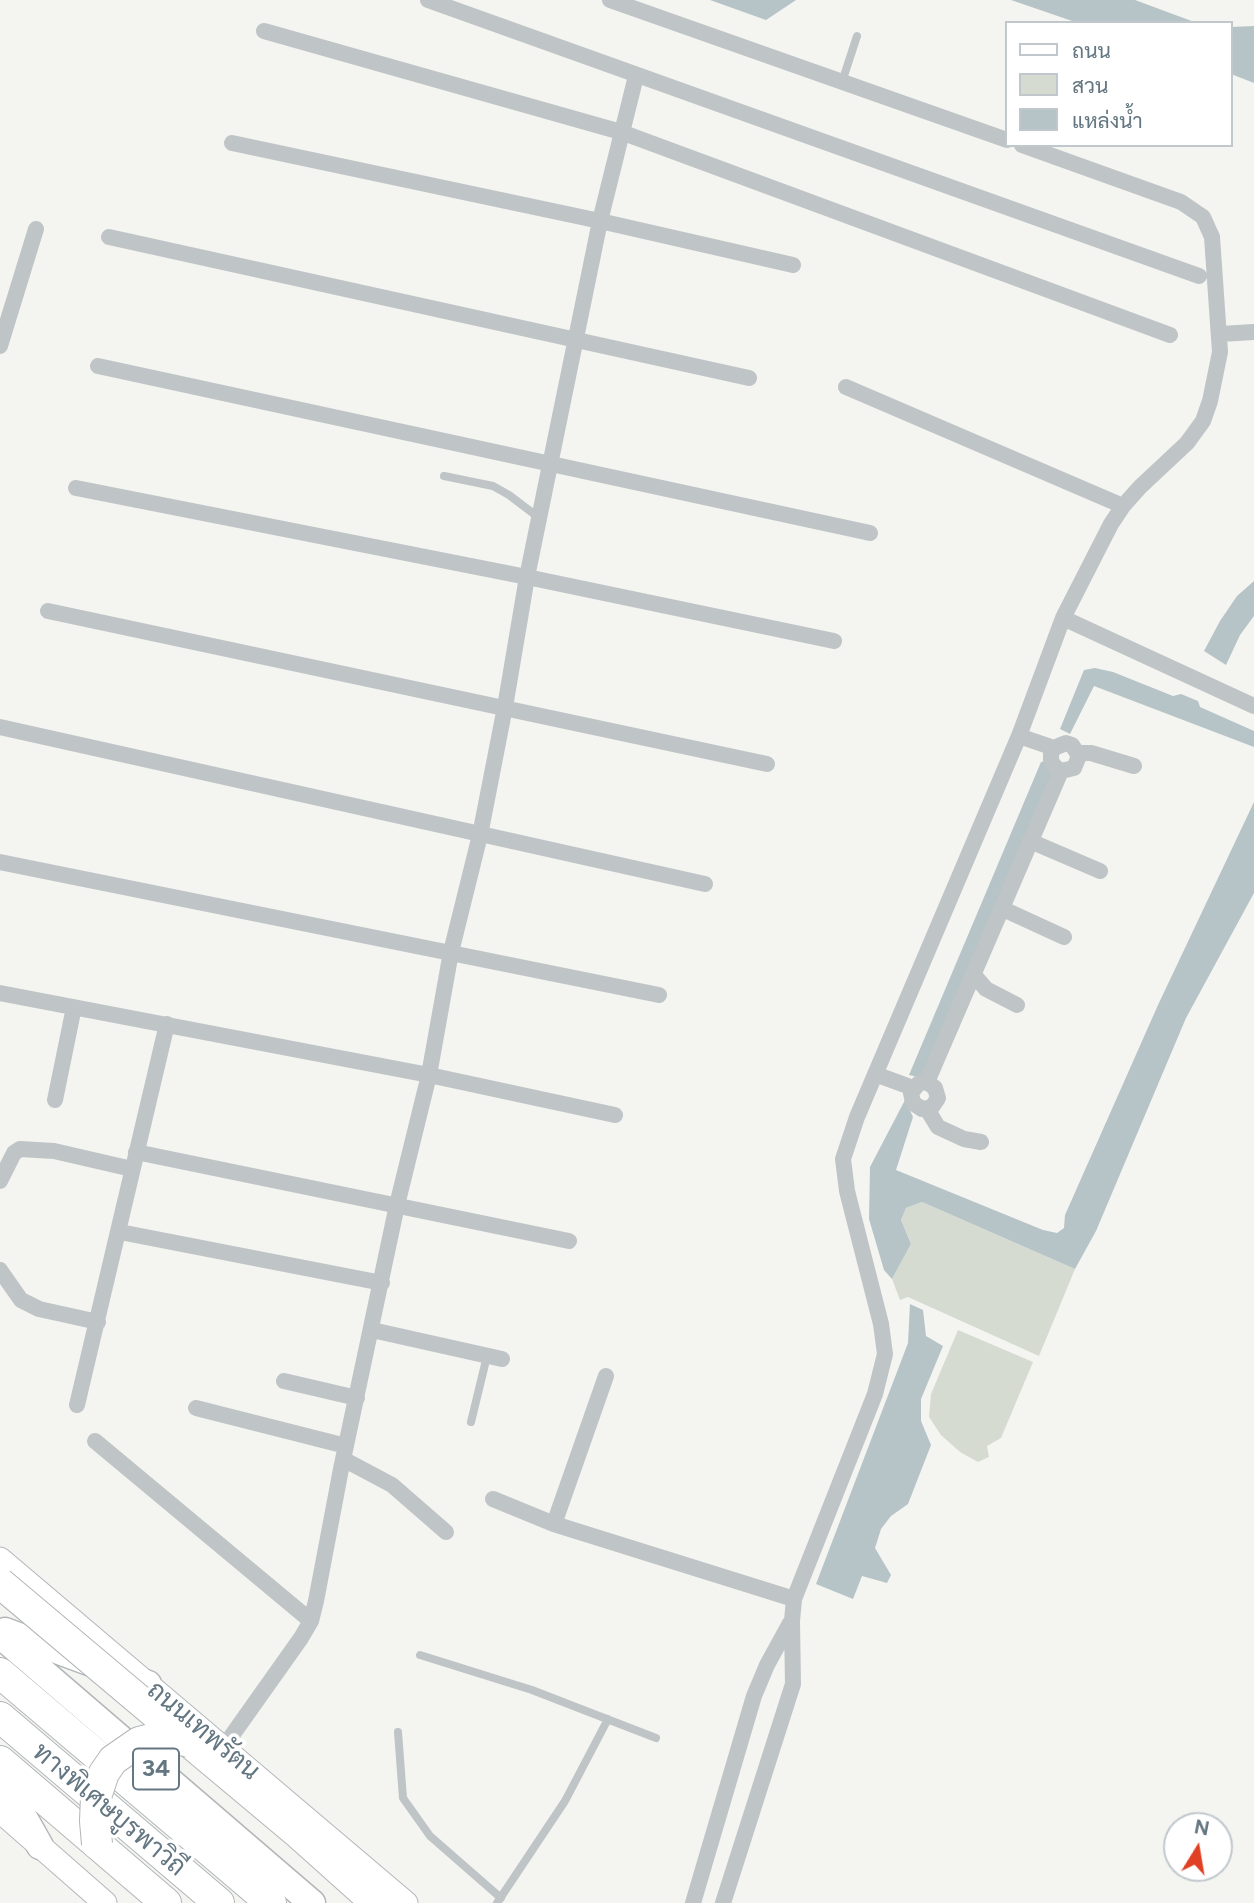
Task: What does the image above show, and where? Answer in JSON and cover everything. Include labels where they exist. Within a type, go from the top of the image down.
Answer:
[{"type":"highway","points":[[0,1583],[299,1834],[376,1903]]},
{"type":"highway","points":[[0,1629],[148,1684]]},
{"type":"highway","name":"34","points":[[0,1635],[312,1903]]},
{"type":"highway","name":"ทางพิเศษบูรพาวิถี","points":[[0,1673],[271,1903]]},
{"type":"highway","name":"ทางพิเศษบูรพาวิถี","points":[[0,1717],[219,1903]]},
{"type":"highway","points":[[0,1733],[200,1903]]},
{"type":"highway","points":[[97,1844],[96,1797],[104,1773],[113,1760],[139,1742],[150,1739],[172,1738],[189,1742]]},
{"type":"highway","points":[[0,1761],[166,1903]]},
{"type":"highway","points":[[0,1775],[40,1846]]},
{"type":"main road","name":"ถนนเทพรัตน","points":[[0,1559],[406,1903]]},
{"type":"main road","points":[[0,1811],[105,1903]]},
{"type":"street","points":[[428,0],[1199,276]]},
{"type":"street","points":[[610,0],[1006,140]]},
{"type":"street","points":[[264,31],[621,132],[1170,335]]},
{"type":"street","points":[[223,1748],[311,1620],[397,1205],[429,1075],[451,952],[480,835],[527,577],[600,220],[636,76]]},
{"type":"street","points":[[232,143],[600,220],[793,265]]},
{"type":"street","points":[[723,1903],[793,1684],[794,1599],[875,1394],[885,1354],[881,1324],[847,1191],[843,1159],[857,1117],[1018,736],[1063,618],[1123,506],[1188,443],[1203,421],[1220,352],[1212,237],[1203,216],[1181,202],[1028,147]]},
{"type":"street","points":[[0,346],[36,229]]},
{"type":"street","points":[[109,237],[748,378]]},
{"type":"street","points":[[1220,334],[1254,332]]},
{"type":"street","points":[[98,366],[870,533]]},
{"type":"street","points":[[846,387],[1123,506]]},
{"type":"street","points":[[76,488],[834,641]]},
{"type":"street","points":[[48,611],[767,764]]},
{"type":"street","points":[[1063,618],[1254,706]]},
{"type":"street","points":[[0,727],[705,884]]},
{"type":"street","points":[[1018,736],[1054,748]]},
{"type":"street","points":[[1066,743],[1072,745],[1078,753],[1078,763],[1073,768],[1060,771],[1051,761],[1051,754],[1054,748],[1066,743]]},
{"type":"street","points":[[1078,753],[1091,753],[1134,766]]},
{"type":"street","points":[[920,1085],[974,975],[1060,771]]},
{"type":"street","points":[[1030,841],[1100,872]]},
{"type":"street","points":[[0,862],[659,995]]},
{"type":"street","points":[[1003,909],[1064,937]]},
{"type":"street","points":[[974,975],[986,989],[1017,1005]]},
{"type":"street","points":[[0,993],[429,1075],[615,1115]]},
{"type":"street","points":[[55,1100],[75,1007]]},
{"type":"street","points":[[78,1405],[167,1024]]},
{"type":"street","points":[[875,1074],[920,1085],[932,1084],[938,1093],[936,1103],[927,1109],[937,1127],[964,1139],[981,1142]]},
{"type":"street","points":[[0,1181],[14,1153],[20,1149],[54,1151],[132,1169]]},
{"type":"street","points":[[136,1152],[569,1241]]},
{"type":"street","points":[[120,1232],[382,1283]]},
{"type":"street","points":[[0,1270],[21,1300],[39,1309],[97,1322]]},
{"type":"street","points":[[372,1331],[495,1358]]},
{"type":"street","points":[[554,1524],[606,1376]]},
{"type":"street","points":[[284,1381],[357,1398]]},
{"type":"street","points":[[196,1408],[344,1458],[392,1485],[446,1532]]},
{"type":"street","points":[[95,1441],[311,1620]]},
{"type":"street","points":[[493,1499],[554,1524],[794,1599]]},
{"type":"street","points":[[693,1903],[754,1696],[766,1665],[792,1621]]},
{"type":"street","points":[[719,1816],[747,1825]]},
{"type":"lane","points":[[842,82],[857,36]]},
{"type":"lane","points":[[444,476],[493,486],[539,518]]},
{"type":"lane","points":[[471,1422],[495,1358]]},
{"type":"lane","points":[[420,1655],[532,1690],[656,1738]]},
{"type":"lane","points":[[398,1732],[403,1798],[430,1836],[499,1900],[565,1801],[608,1719]]},
{"type":"green space","points":[[922,1202],[1075,1269],[1039,1356],[908,1297],[900,1300],[892,1279],[911,1244],[901,1220],[906,1208]]},
{"type":"green space","points":[[958,1330],[1033,1362],[1001,1438],[987,1446],[989,1457],[978,1462],[960,1452],[941,1435],[929,1417],[931,1394]]},
{"type":"water","points":[[710,0],[796,0],[766,20]]},
{"type":"water","points":[[1011,0],[1135,0],[1192,21],[1072,21]]},
{"type":"water","points":[[1254,26],[1254,83],[1233,75],[1233,27]]},
{"type":"water","points":[[1254,581],[1254,616],[1240,635],[1226,665],[1204,651],[1237,596]]},
{"type":"water","points":[[1095,668],[1113,672],[1173,696],[1181,694],[1198,701],[1200,707],[1254,731],[1254,747],[1094,686],[1070,734],[1060,729],[1084,670]]},
{"type":"water","points":[[1047,761],[1053,767],[1052,779],[923,1078],[909,1075],[1041,762]]},
{"type":"water","points":[[1254,802],[1254,893],[1186,1018],[1096,1231],[1075,1269],[922,1202],[906,1208],[901,1220],[911,1244],[892,1279],[884,1270],[869,1219],[870,1167],[905,1100],[913,1117],[896,1170],[1043,1230],[1057,1233],[1064,1228],[1065,1215],[1158,1005]]},
{"type":"water","points":[[910,1304],[923,1310],[926,1336],[943,1346],[921,1399],[921,1421],[931,1445],[908,1504],[891,1516],[881,1529],[875,1548],[891,1575],[887,1583],[862,1576],[853,1599],[816,1584],[908,1343]]}]
